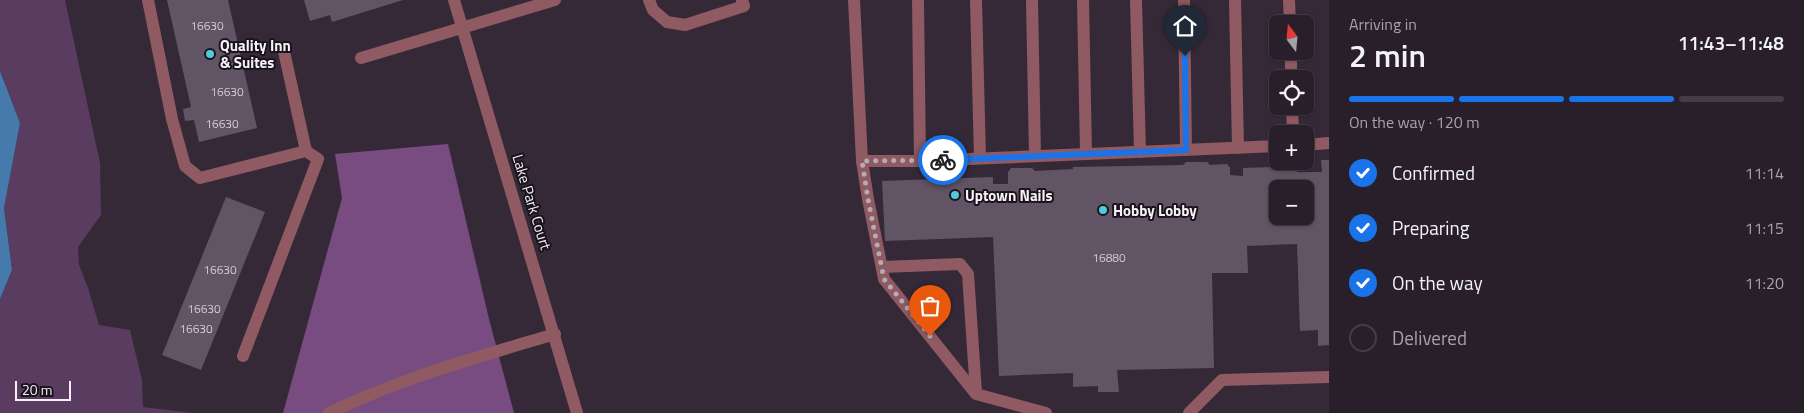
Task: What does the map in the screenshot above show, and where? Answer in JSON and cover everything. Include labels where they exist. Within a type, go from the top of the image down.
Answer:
[{"type":"street","points":[[148,0],[172,119],[185,166],[200,178],[306,151]]},
{"type":"street","name":"Lake Park Court","points":[[454,0],[577,413]]},
{"type":"street","points":[[361,58],[555,0]]},
{"type":"street","points":[[649,0],[653,10],[667,22],[685,25],[744,6],[742,0]]},
{"type":"street","points":[[854,0],[862,161],[884,279],[976,394],[1046,413]]},
{"type":"street","points":[[918,0],[920,161]]},
{"type":"street","points":[[976,0],[980,158]]},
{"type":"street","points":[[1032,0],[1035,156]]},
{"type":"street","points":[[1083,0],[1086,153]]},
{"type":"street","points":[[1136,0],[1140,152]]},
{"type":"street","points":[[1184,0],[1186,150]]},
{"type":"street","points":[[1235,0],[1238,148]]},
{"type":"street","points":[[1289,0],[1290,15]]},
{"type":"street","points":[[243,356],[318,159],[306,151],[283,47]]},
{"type":"street","points":[[1314,144],[1329,143]]},
{"type":"street","points":[[862,161],[920,161],[1269,146]]},
{"type":"street","points":[[882,267],[960,264],[968,274],[976,394]]},
{"type":"street","points":[[329,413],[349,408],[449,365],[555,334]]},
{"type":"street","points":[[1189,413],[1222,380],[1329,377]]},
{"type":"shaded area","points":[[0,0],[65,0],[100,163],[101,215],[78,247],[79,265],[99,325],[130,330],[142,380],[143,407],[193,413],[0,413],[0,299],[12,270],[4,208],[20,123],[0,71]]},
{"type":"shaded area","points":[[448,144],[489,319],[514,413],[283,413],[342,198],[335,154]]},
{"type":"water","points":[[0,71],[20,123],[4,208],[12,270],[0,299]]},
{"type":"building","name":"Quality Inn & Suites","points":[[167,0],[228,0],[257,128],[199,142],[194,120],[185,121],[183,109],[191,107]]},
{"type":"building","points":[[304,0],[403,0],[332,22],[330,15],[310,21]]},
{"type":"building","points":[[1321,160],[1329,160],[1329,345],[1318,346],[1318,330],[1300,331],[1297,244],[1247,246],[1248,273],[1212,273],[1214,368],[1117,370],[1119,392],[1098,392],[1098,386],[1073,387],[1073,373],[999,376],[993,237],[885,241],[882,181],[993,177],[993,184],[1008,184],[1008,172],[1011,168],[1032,168],[1035,171],[1073,169],[1073,167],[1183,165],[1186,162],[1207,162],[1210,165],[1227,164],[1230,168],[1230,175],[1243,176],[1243,168],[1269,167],[1269,170],[1297,170],[1297,172],[1322,172]]},
{"type":"building","points":[[226,197],[265,212],[201,370],[162,355]]},
{"type":"way so far","points":[[930,336],[884,279],[862,161],[943,160]]},
{"type":"place","name":"Quality Inn & Suites","points":[[210,54]]},
{"type":"place","name":"Uptown Nails","points":[[955,195]]},
{"type":"place","name":"Hobby Lobby","points":[[1103,210]]},
{"type":"route","points":[[943,160],[1186,150],[1185,56]]}]
